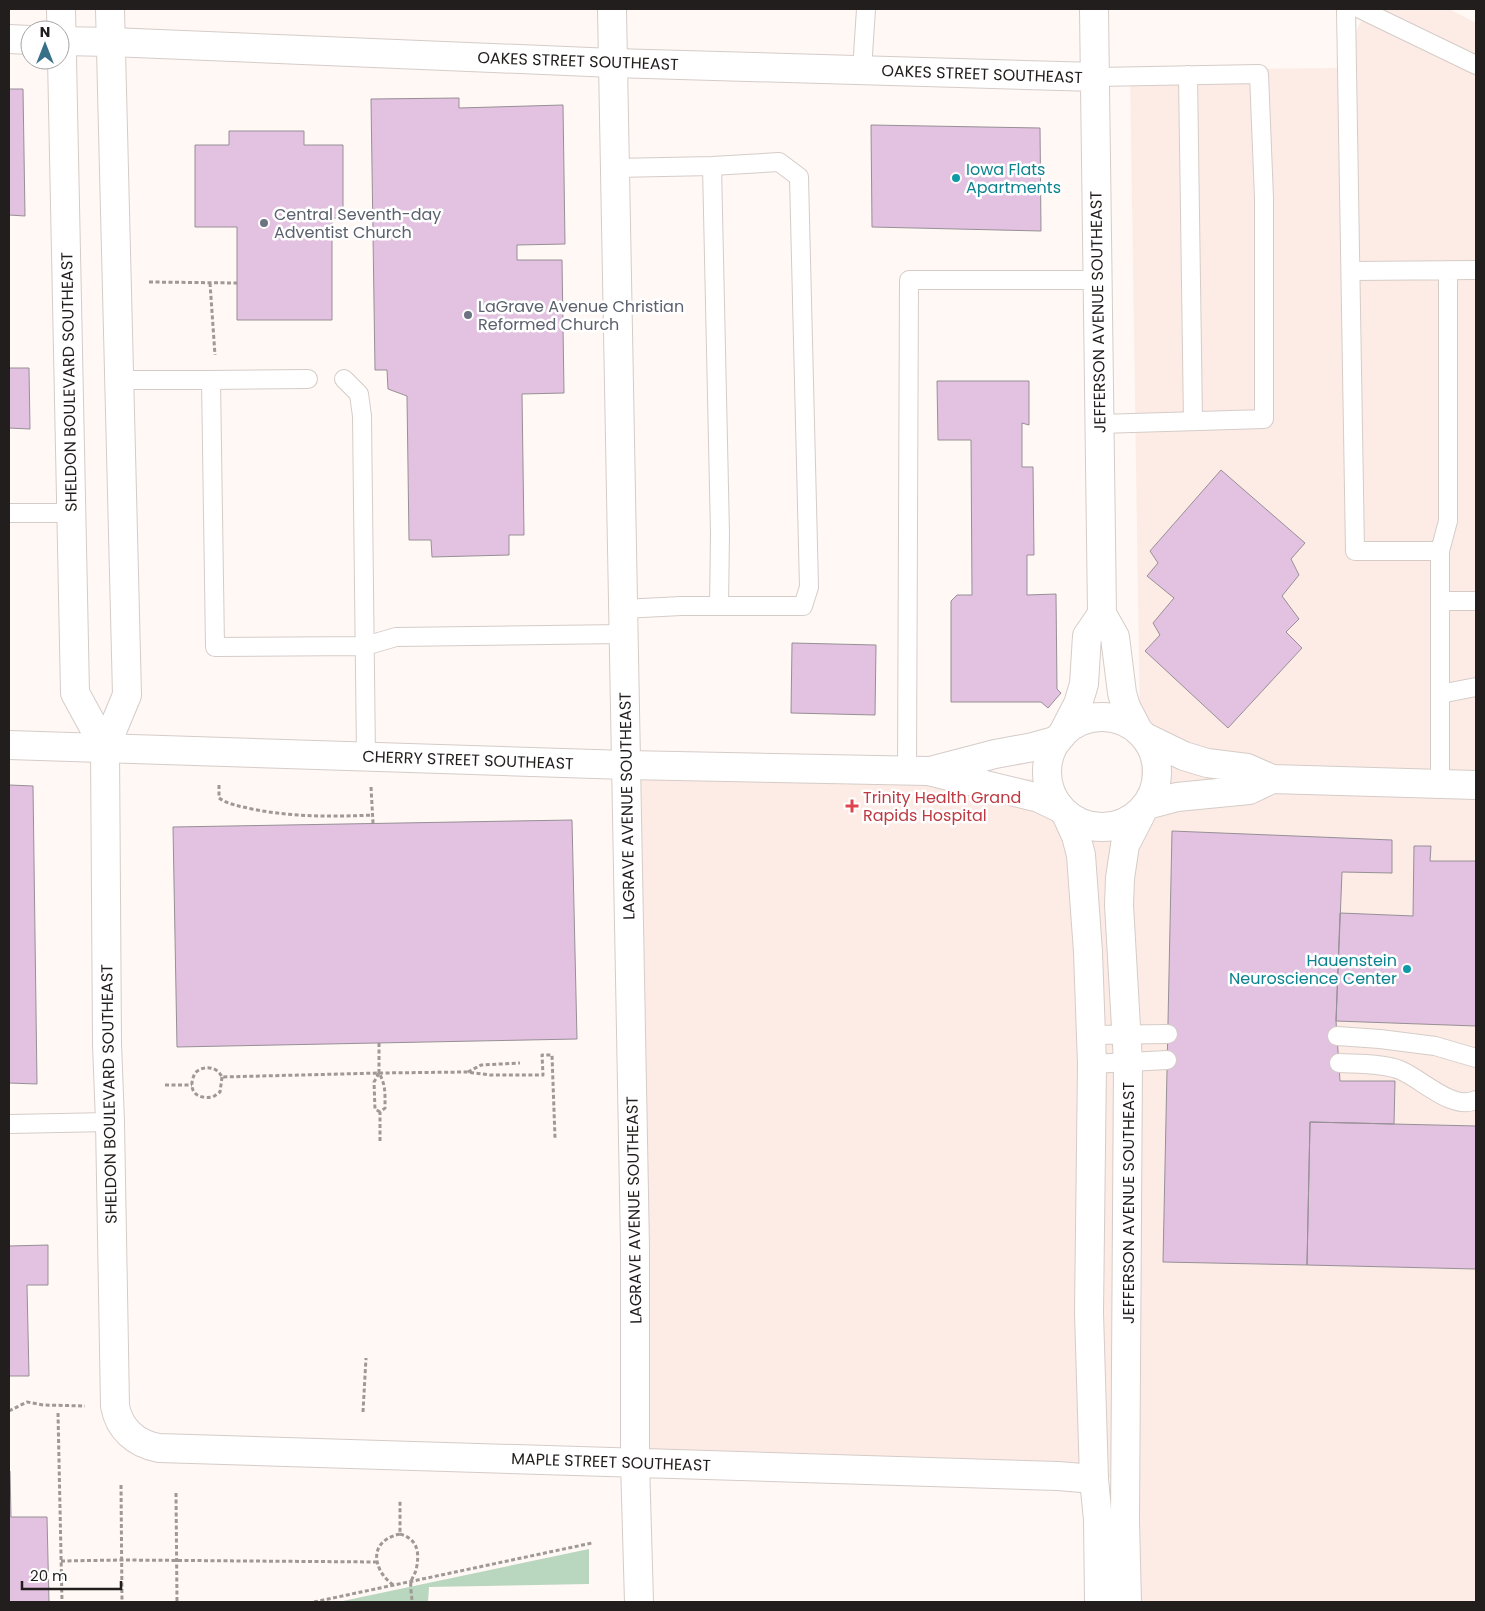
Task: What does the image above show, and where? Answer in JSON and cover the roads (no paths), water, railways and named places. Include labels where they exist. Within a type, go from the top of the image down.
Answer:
[{"type":"street","name":"SHELDON BOULEVARD SOUTHEAST","points":[[110,9],[127,694],[104,748],[107,1044],[115,1406],[117,1416],[123,1427],[131,1435]]},
{"type":"street","name":"LAGRAVE AVENUE SOUTHEAST","points":[[612,9],[635,1247],[635,1462],[639,1602]]},
{"type":"street","name":"JEFFERSON AVENUE SOUTHEAST","points":[[1094,9],[1102,614],[1114,637],[1122,694],[1126,707],[1142,734]]},
{"type":"street","name":"OAKES STREET SOUTHEAST","points":[[70,41],[613,63],[1096,77]]},
{"type":"street","name":"SHELDON BOULEVARD SOUTHEAST","points":[[62,70],[76,694],[104,748]]},
{"type":"street","points":[[1099,1602],[1098,1520],[1094,1479],[1090,1313],[1092,1035],[1084,878],[1076,836],[1063,811],[1053,797],[1047,770],[1050,757],[1078,704],[1084,684],[1088,636],[1102,614]]},
{"type":"street","points":[[1060,737],[1079,723],[1096,718],[1110,718],[1123,721],[1142,734],[1184,756],[1207,763],[1247,768],[1272,779],[1476,785]]},
{"type":"street","points":[[1142,734],[1154,751],[1158,773],[1152,796],[1145,808]]},
{"type":"street","name":"CHERRY STREET SOUTHEAST","points":[[917,771],[1033,747],[1060,737]]},
{"type":"street","name":"CHERRY STREET SOUTHEAST","points":[[9,745],[626,765],[917,771],[1031,796],[1063,811]]},
{"type":"street","points":[[1063,811],[1084,824],[1109,827],[1126,822],[1145,808],[1177,797],[1249,790],[1272,779]]},
{"type":"street","name":"JEFFERSON AVENUE SOUTHEAST","points":[[1127,1602],[1125,1521],[1128,1062],[1119,905],[1120,878],[1125,845],[1145,808]]},
{"type":"street","name":"MAPLE STREET SOUTHEAST","points":[[131,1435],[140,1443],[159,1448],[1038,1475],[1094,1479]]},
{"type":"lane","points":[[862,70],[866,9]]},
{"type":"lane","points":[[1346,9],[1356,550],[1440,550]]},
{"type":"lane","points":[[1360,9],[1476,65]]},
{"type":"lane","points":[[1096,77],[1259,74],[1264,198],[1264,419],[1100,424]]},
{"type":"lane","points":[[1188,75],[1193,421]]},
{"type":"lane","points":[[214,380],[215,647],[365,646],[396,637],[623,621],[681,606],[803,606],[808,587],[799,177],[779,162],[712,166],[615,168]]},
{"type":"lane","points":[[712,166],[720,534],[719,606]]},
{"type":"lane","points":[[1440,784],[1440,550],[1448,521],[1448,270]]},
{"type":"lane","points":[[1351,271],[1476,270]]},
{"type":"lane","points":[[917,771],[910,280],[1098,280]]},
{"type":"lane","points":[[120,380],[308,379]]},
{"type":"lane","points":[[344,379],[359,394],[362,416],[366,757]]},
{"type":"lane","points":[[9,513],[71,513]]},
{"type":"lane","points":[[1440,601],[1476,601]]},
{"type":"lane","points":[[1440,694],[1476,687]]},
{"type":"lane","points":[[1092,1035],[1168,1034]]},
{"type":"lane","points":[[1337,1036],[1435,1046],[1476,1058]]},
{"type":"lane","points":[[1092,1064],[1167,1060]]},
{"type":"lane","points":[[1338,1063],[1372,1064],[1399,1069],[1453,1101],[1470,1103],[1476,1100]]},
{"type":"lane","points":[[9,1124],[110,1122]]},
{"type":"place","name":"Iowa Flats Apartments","points":[[956,178]]},
{"type":"place","name":"Central Seventh-day Adventist Church","points":[[264,223]]},
{"type":"place","name":"LaGrave Avenue Christian Reformed Church","points":[[468,315]]},
{"type":"place","name":"Trinity Health Grand Rapids Hospital","points":[[852,806]]},
{"type":"place","name":"Hauenstein Neuroscience Center","points":[[1407,969]]}]
